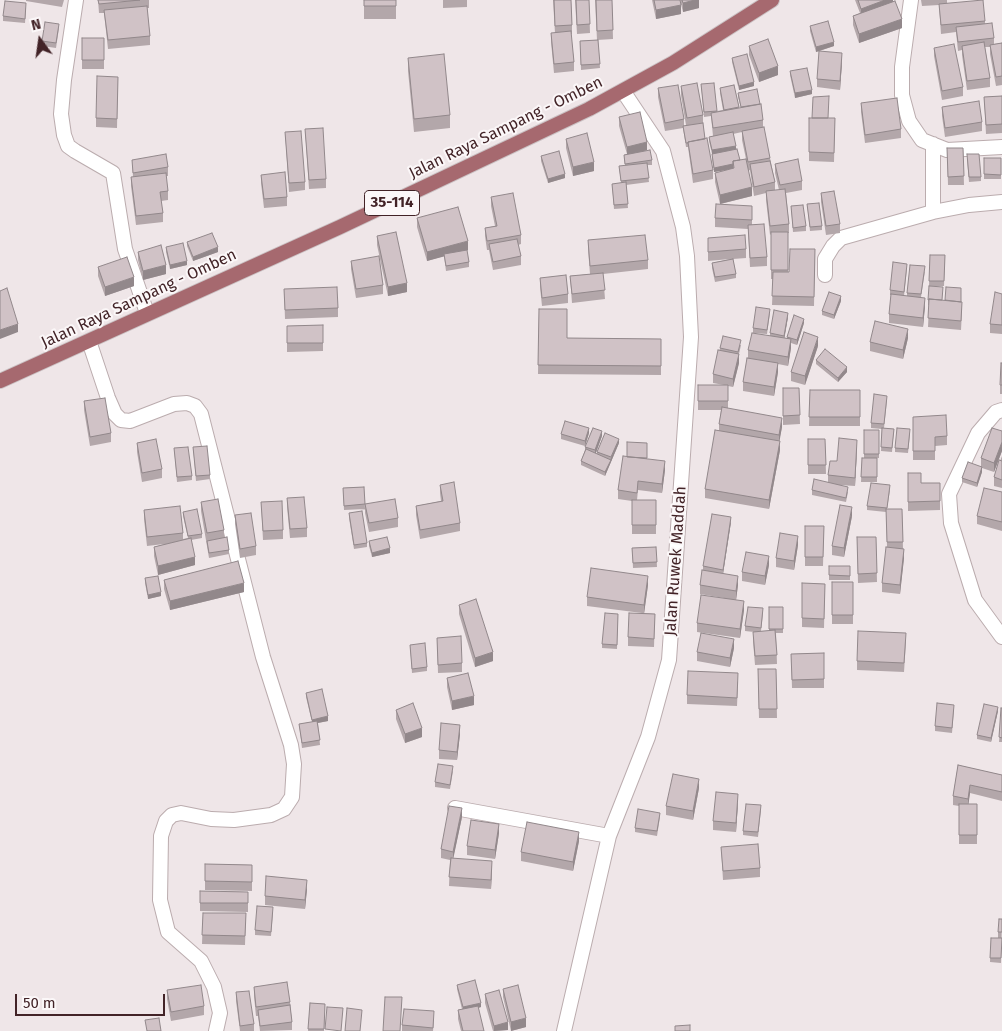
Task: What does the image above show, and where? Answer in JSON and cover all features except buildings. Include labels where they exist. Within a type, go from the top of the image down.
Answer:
[{"type":"main road","name":"Jalan Raya Sampang - Omben","points":[[0,381],[357,219],[623,91],[688,54],[772,0]]},
{"type":"street","points":[[76,0],[64,80],[61,114],[64,135],[68,146],[113,173],[125,249],[147,313]]},
{"type":"street","points":[[911,0],[902,67],[902,95],[909,121],[922,140],[947,150],[1002,147]]},
{"type":"street","name":"Jalan Ruwek Maddah","points":[[564,1031],[609,836],[648,737],[669,660],[692,337],[687,256],[683,227],[663,151],[623,91]]},
{"type":"street","points":[[933,144],[933,212]]},
{"type":"street","points":[[825,275],[825,259],[833,246],[841,238],[933,212],[969,205],[1002,202]]},
{"type":"street","points":[[89,342],[108,398],[115,414],[121,420],[130,421],[174,404],[187,403],[195,406],[201,414],[263,657],[291,745],[294,764],[292,797],[284,808],[271,815],[234,820],[211,820],[181,813],[172,815],[166,821],[161,836],[160,900],[168,932],[201,961],[214,987],[220,1013],[216,1031]]},
{"type":"street","points":[[1002,410],[996,412],[978,433],[949,494],[951,523],[975,600],[1002,638]]},
{"type":"street","points":[[455,808],[609,836]]}]
